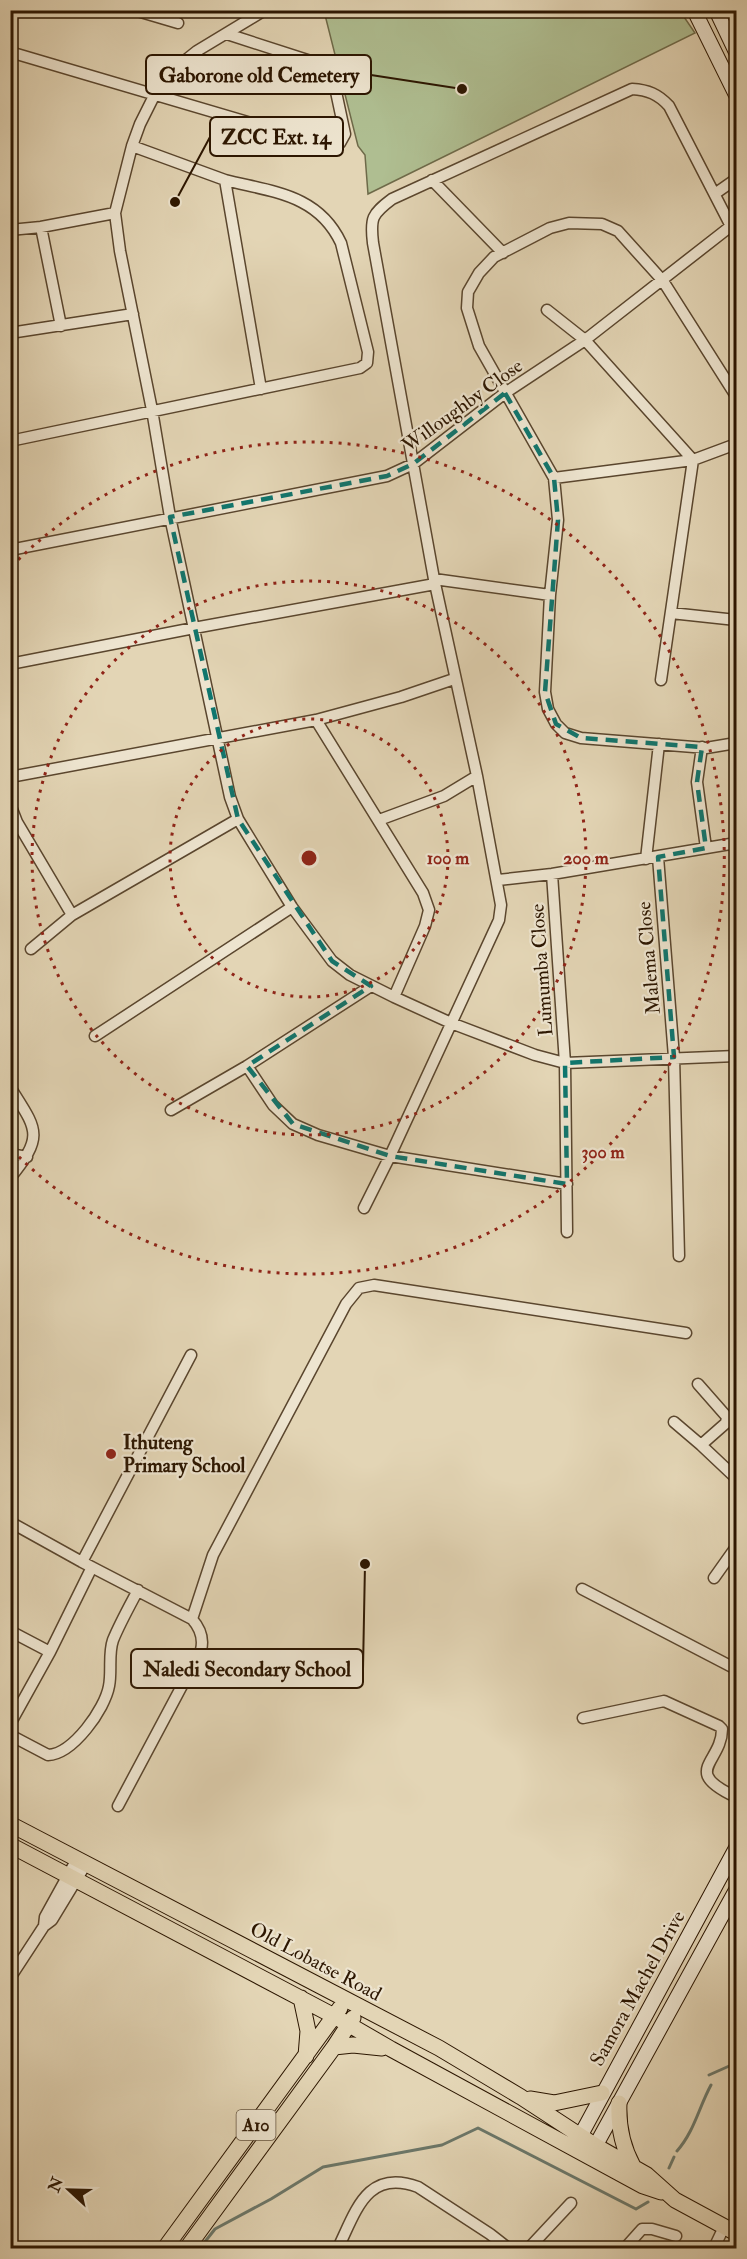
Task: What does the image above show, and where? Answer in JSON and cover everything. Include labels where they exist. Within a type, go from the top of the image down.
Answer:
[{"type":"main road","points":[[694,10],[736,95]]},
{"type":"main road","points":[[716,10],[736,52]]},
{"type":"main road","name":"Old Lobatse Road","points":[[10,1824],[439,2048],[521,2097],[592,2152]]},
{"type":"main road","name":"Old Lobatse Road","points":[[10,1845],[301,1998],[391,2049],[577,2142]]},
{"type":"main road","name":"Samora Machel Drive","points":[[577,2142],[736,1848]]},
{"type":"main road","name":"Samora Machel Drive","points":[[592,2152],[736,1890]]},
{"type":"main road","points":[[301,1998],[308,2031],[306,2056]]},
{"type":"main road","name":"A10","points":[[165,2248],[334,2016],[353,2004]]},
{"type":"main road","name":"A10","points":[[186,2248],[334,2047],[348,2024],[353,2004]]},
{"type":"main road","points":[[334,2047],[353,2045],[391,2049]]},
{"type":"main road","points":[[521,2097],[554,2103],[602,2093]]},
{"type":"main road","points":[[619,2103],[622,2142],[633,2166]]},
{"type":"main road","points":[[592,2152],[633,2166],[647,2175],[664,2193]]},
{"type":"main road","points":[[592,2152],[643,2186],[664,2193],[730,2230]]},
{"type":"street","points":[[135,10],[178,23]]},
{"type":"street","points":[[265,10],[253,13],[227,34],[197,51],[172,71],[155,93],[132,146],[115,213],[120,251],[152,410],[170,517],[230,797],[238,819],[292,907],[332,961],[350,975],[394,997],[451,1023],[535,1055],[566,1063],[736,1056]]},
{"type":"street","points":[[10,52],[332,147],[340,143],[345,134],[332,73],[326,66],[227,34]]},
{"type":"street","points":[[364,1208],[499,920],[501,905],[498,880],[454,679],[412,464],[371,226],[374,216],[392,199],[632,89],[646,90],[660,96],[669,106],[734,231]]},
{"type":"street","points":[[10,441],[360,368],[367,363],[368,352],[341,243],[333,227],[322,215],[306,204],[284,194],[225,180],[132,146]]},
{"type":"street","points":[[716,193],[736,179]]},
{"type":"street","points":[[225,180],[261,389]]},
{"type":"street","points":[[432,180],[503,253]]},
{"type":"street","points":[[10,230],[41,227],[115,213]]},
{"type":"street","points":[[736,396],[663,281],[618,231],[602,224],[569,223],[550,228],[494,257],[479,273],[468,292],[467,308],[479,346],[554,478],[558,520],[550,595],[545,692],[548,709],[556,724],[565,733],[581,738],[702,747],[720,747],[736,743]]},
{"type":"street","points":[[41,227],[61,326]]},
{"type":"street","name":"Willoughby Close","points":[[10,550],[387,476],[412,464],[505,393],[585,340],[734,231]]},
{"type":"street","points":[[547,310],[585,340],[693,460]]},
{"type":"street","points":[[10,333],[133,314]]},
{"type":"street","points":[[554,478],[693,460],[736,444]]},
{"type":"street","points":[[661,680],[693,460]]},
{"type":"street","points":[[10,664],[434,582],[550,595]]},
{"type":"street","points":[[671,613],[736,620]]},
{"type":"street","points":[[10,777],[316,720],[401,697],[454,679]]},
{"type":"street","points":[[316,720],[423,893],[429,910],[394,997]]},
{"type":"street","points":[[646,859],[659,744]]},
{"type":"street","points":[[702,747],[697,782],[706,848]]},
{"type":"street","points":[[379,820],[444,796],[477,776]]},
{"type":"street","points":[[10,804],[17,822],[72,915]]},
{"type":"street","points":[[31,949],[72,915],[238,819]]},
{"type":"street","points":[[498,880],[552,874],[736,843]]},
{"type":"street","name":"Malema Close","points":[[658,857],[674,1057],[679,1256]]},
{"type":"street","name":"Lumumba Close","points":[[552,874],[566,1063],[567,1232]]},
{"type":"street","points":[[94,1036],[292,907]]},
{"type":"street","points":[[171,1110],[247,1066],[371,986]]},
{"type":"street","points":[[247,1066],[273,1105],[293,1125],[318,1135],[390,1156],[567,1184]]},
{"type":"street","points":[[10,1087],[30,1119],[35,1133],[27,1157],[10,1178]]},
{"type":"street","points":[[10,1154],[27,1157]]},
{"type":"street","points":[[192,1619],[213,1555],[346,1304],[359,1288],[374,1285],[686,1333]]},
{"type":"street","points":[[10,1724],[50,1652],[87,1565],[191,1356]]},
{"type":"street","points":[[698,1384],[725,1414],[727,1420],[701,1445]]},
{"type":"street","points":[[674,1422],[736,1478]]},
{"type":"street","points":[[10,1522],[192,1619],[201,1633],[203,1643],[201,1650],[118,1806]]},
{"type":"street","points":[[714,1578],[736,1547]]},
{"type":"street","points":[[582,1589],[736,1669]]},
{"type":"street","points":[[10,1735],[48,1755],[64,1751],[84,1731],[100,1709],[109,1689],[110,1651],[138,1590]]},
{"type":"street","points":[[10,1631],[50,1652]]},
{"type":"street","points":[[583,1718],[664,1701],[719,1726],[722,1729],[722,1735],[708,1764],[707,1772],[714,1786],[736,1797]]},
{"type":"street","points":[[10,1978],[44,1926],[52,1920],[81,1861]]},
{"type":"street","points":[[338,2248],[361,2201],[377,2186],[387,2182],[408,2183],[418,2187],[508,2248]]},
{"type":"street","points":[[529,2248],[571,2203]]},
{"type":"street","points":[[625,2248],[642,2229],[652,2229],[676,2236]]},
{"type":"street","points":[[716,2248],[730,2230]]},
{"type":"highlighted area","points":[[505,393],[554,478],[558,520],[545,692],[556,724],[581,738],[702,747],[697,782],[706,848],[658,857],[674,1057],[565,1063],[567,1184],[390,1156],[293,1124],[247,1066],[371,986],[332,961],[238,819],[170,517],[387,476],[413,464]]},
{"type":"green space","points":[[324,11],[680,11],[695,33],[368,194],[365,155],[358,146]]},
{"type":"waterway","points":[[709,2075],[736,2063]]},
{"type":"waterway","points":[[677,2151],[692,2128],[711,2085]]},
{"type":"waterway","points":[[200,2248],[215,2229],[271,2199],[323,2167],[442,2145],[478,2128],[636,2209],[648,2202]]},
{"type":"waterway","points":[[669,2168],[674,2157]]},
{"type":"place","name":"Gaborone old Cemetery","points":[[462,89]]},
{"type":"place","name":"ZCC Ext. 14","points":[[175,202]]},
{"type":"place","name":"Ithuteng Primary School","points":[[111,1454]]},
{"type":"place","name":"Naledi Secondary School","points":[[365,1564]]}]
